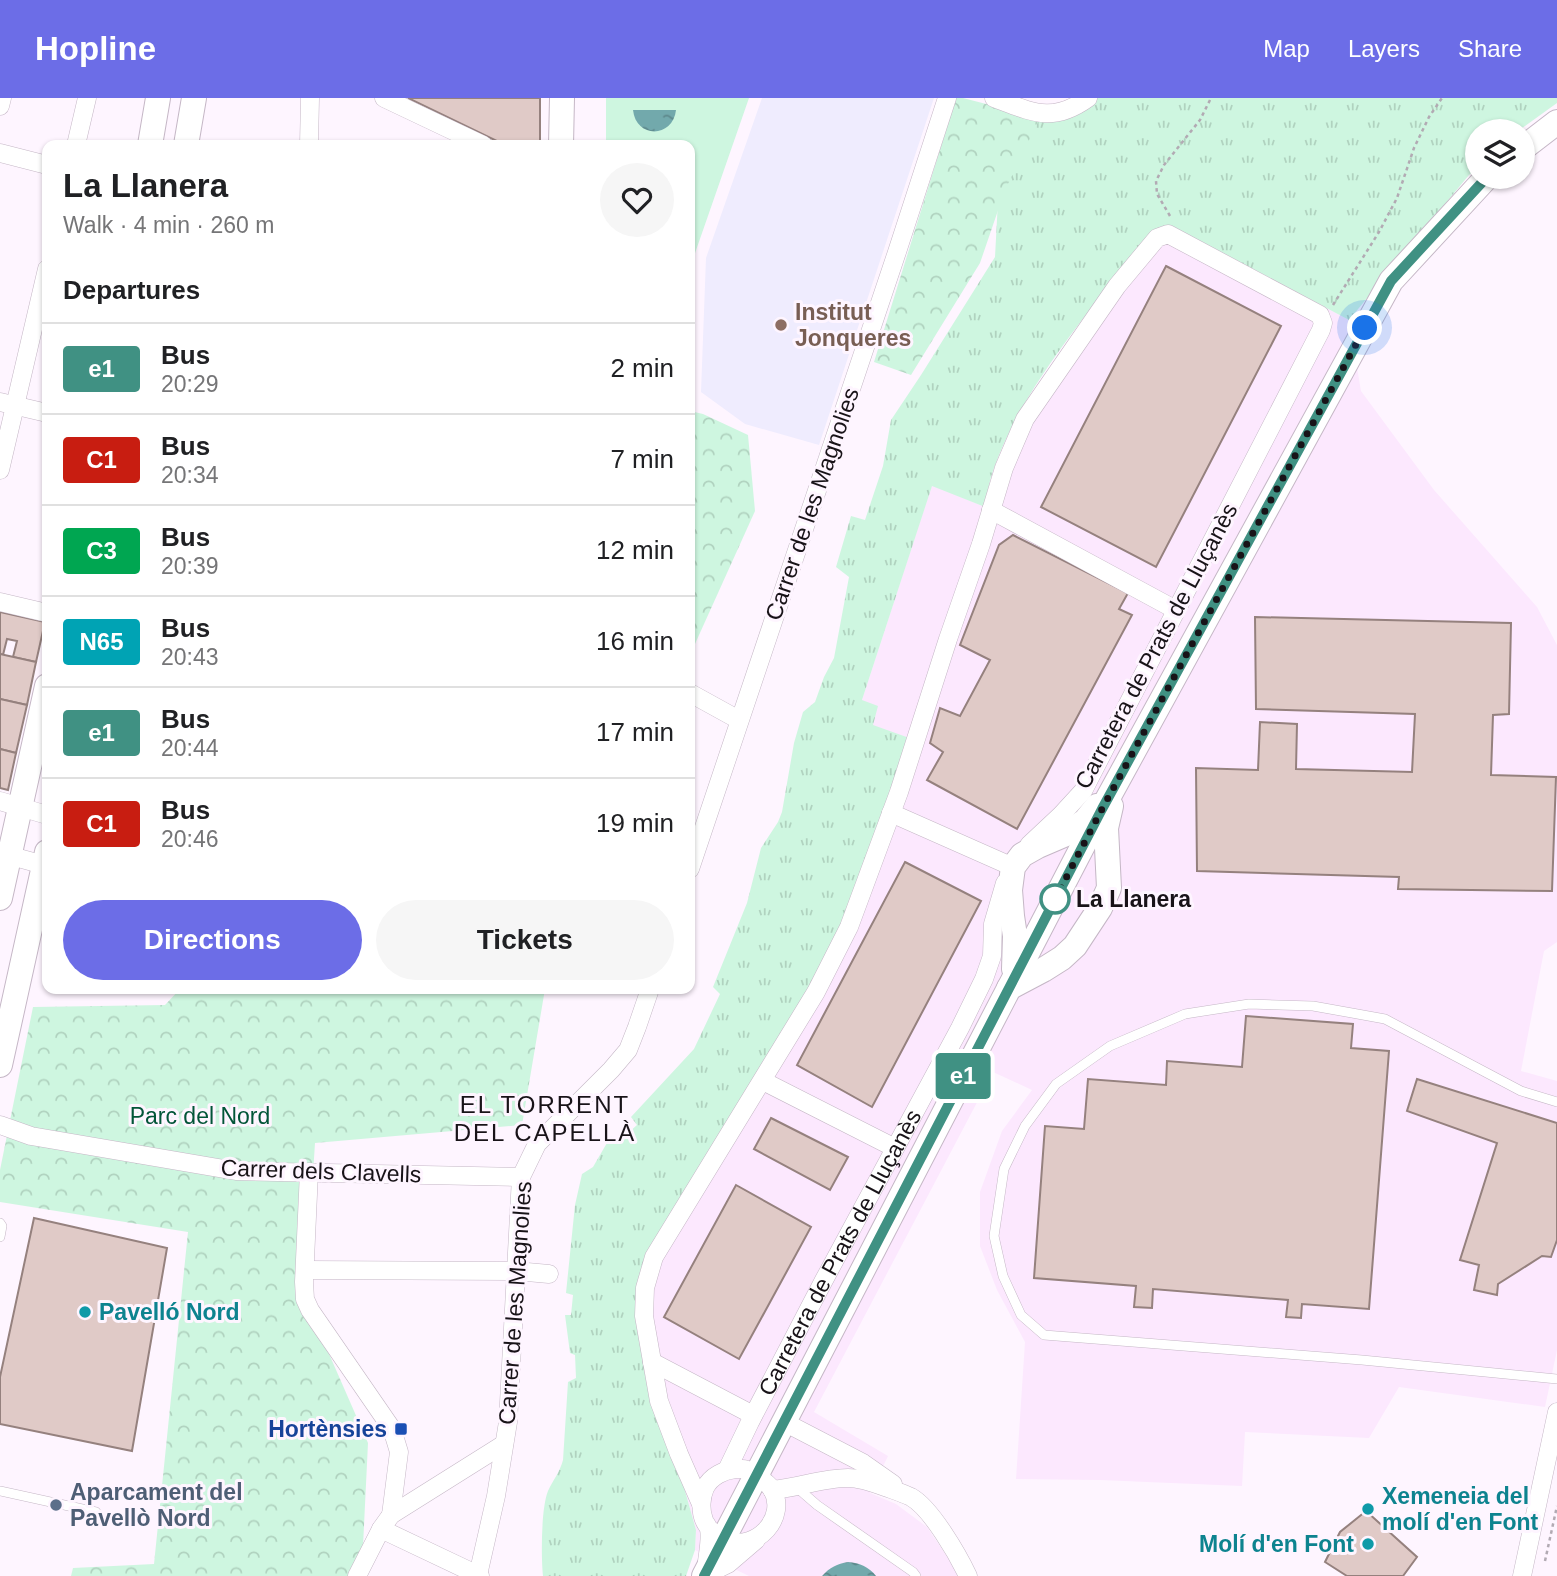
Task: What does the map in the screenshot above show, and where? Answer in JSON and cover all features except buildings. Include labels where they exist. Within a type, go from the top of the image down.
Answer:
[{"type":"street","points":[[0,106],[2,98]]},
{"type":"street","points":[[77,140],[87,98]]},
{"type":"street","points":[[151,140],[158,98]]},
{"type":"street","points":[[187,140],[194,98]]},
{"type":"street","points":[[309,140],[310,98]]},
{"type":"street","points":[[384,98],[472,140]]},
{"type":"street","points":[[561,140],[562,98]]},
{"type":"street","name":"Carrer de les Magnolies","points":[[695,854],[947,98]]},
{"type":"street","points":[[994,98],[1049,114],[1077,106],[1088,98]]},
{"type":"street","points":[[1535,139],[1557,122]]},
{"type":"street","points":[[0,153],[42,164]]},
{"type":"street","name":"Carretera de Prats de Lluçanès","points":[[704,1576],[716,1534],[765,1482],[784,1422],[1086,840],[1391,281],[1476,189]]},
{"type":"street","points":[[819,1481],[793,1499],[764,1533],[748,1542],[735,1543],[716,1534],[703,1517],[701,1504],[659,1401],[644,1316],[645,1288],[654,1257],[816,992],[849,927],[891,813],[1003,468],[1025,419],[1117,286],[1157,238],[1168,234],[1321,319]]},
{"type":"street","points":[[0,470],[8,403],[42,287]]},
{"type":"street","name":"Carretera de Prats de Lluçanès","points":[[701,1504],[705,1488],[710,1481],[727,1470],[753,1415],[984,979],[992,956],[993,924],[1003,887],[1018,855],[1083,791],[1315,342],[1321,330],[1321,319]]},
{"type":"street","points":[[8,403],[42,412]]},
{"type":"street","points":[[991,510],[1176,610]]},
{"type":"street","points":[[0,602],[42,612]]},
{"type":"street","points":[[695,696],[739,720]]},
{"type":"street","points":[[0,898],[10,804],[42,702]]},
{"type":"street","points":[[1009,988],[1016,955],[1010,890],[1013,867],[1022,855],[1066,834],[1084,821],[1117,781]]},
{"type":"street","points":[[1009,988],[1062,958],[1075,946],[1100,908],[1109,888],[1106,828],[1117,781]]},
{"type":"street","points":[[10,804],[42,814]]},
{"type":"street","points":[[891,813],[1013,867]]},
{"type":"street","points":[[1038,846],[1072,838],[1086,840],[1096,849],[1109,878]]},
{"type":"street","points":[[5,855],[42,858]]},
{"type":"street","points":[[0,1065],[42,876]]},
{"type":"street","name":"Carrer de les Magnolies","points":[[479,1576],[508,1422],[521,1177],[537,1144],[628,1050],[648,994]]},
{"type":"street","points":[[763,1081],[895,1147]]},
{"type":"street","name":"Carrer dels Clavells","points":[[0,1125],[31,1136],[236,1171],[521,1177]]},
{"type":"street","points":[[309,1172],[305,1299],[392,1429],[398,1452],[386,1522],[357,1576]]},
{"type":"street","points":[[305,1270],[516,1271],[549,1274]]},
{"type":"street","name":"Carretera de Prats de Lluçanès","points":[[652,1362],[753,1415]]},
{"type":"street","points":[[1522,1576],[1557,1412]]},
{"type":"street","points":[[784,1422],[863,1463],[913,1498],[929,1514],[957,1554],[968,1576]]},
{"type":"street","points":[[386,1522],[504,1444]]},
{"type":"street","points":[[727,1470],[742,1468],[765,1482],[791,1488],[801,1484],[850,1478],[876,1483],[913,1498]]},
{"type":"street","name":"Carretera de Prats de Lluçanès","points":[[704,1576],[728,1564],[764,1533],[775,1515],[775,1501],[765,1482]]},
{"type":"street","points":[[386,1522],[479,1576]]},
{"type":"lane","points":[[1557,1102],[1521,1090],[1385,1019],[1314,1006],[1249,1004],[1185,1014],[1110,1046],[1056,1084],[1025,1126],[1004,1169],[994,1236],[1003,1276],[1021,1315],[1044,1335],[1350,1359],[1557,1379]]},
{"type":"lane","points":[[0,1223],[0,1237]]},
{"type":"lane","points":[[0,1491],[96,1512]]},
{"type":"lane","points":[[802,1492],[916,1576]]},
{"type":"path","points":[[1174,238],[1177,227],[1157,194],[1156,181],[1164,165],[1200,120],[1211,98]]},
{"type":"path","points":[[1321,319],[1379,232],[1397,198],[1414,148],[1442,98]]},
{"type":"path","points":[[1544,1564],[1557,1506]]},
{"type":"shaded area","name":"Institut Jonqueres","points":[[762,98],[934,98],[819,445],[745,424],[701,392],[706,258]]},
{"type":"shaded area","points":[[1163,225],[1172,226],[1349,320],[1361,391],[1434,490],[1537,607],[1557,645],[1557,942],[1544,951],[1521,1071],[1557,1081],[1557,1350],[1545,1407],[1399,1387],[1369,1438],[1245,1432],[1242,1486],[1016,1479],[1025,1342],[997,1290],[980,1246],[980,1192],[1002,1131],[1032,1090],[993,1072],[814,1412],[888,1456],[870,1493],[896,1504],[927,1527],[960,1576],[749,1576],[695,1550],[696,1530],[680,1473],[645,1288],[872,724],[862,700],[932,485],[985,507],[993,472],[1007,436],[1032,392],[1149,235]]},
{"type":"green space","points":[[606,98],[749,98],[695,253],[695,140],[606,140]]},
{"type":"green space","points":[[956,98],[1040,118],[1005,190],[980,263],[911,375],[874,362]]},
{"type":"green space","points":[[1097,98],[1557,98],[1557,103],[1535,119],[1465,119],[1465,180],[1349,320],[1172,226],[1157,229],[1149,235],[1041,377],[1006,439],[992,475],[985,507],[932,486],[862,700],[878,706],[873,725],[915,740],[849,927],[645,1288],[680,1473],[696,1530],[695,1550],[686,1576],[543,1576],[544,1509],[548,1491],[563,1460],[568,1382],[576,1378],[575,1355],[570,1353],[565,1315],[571,1315],[573,1295],[566,1293],[575,1205],[582,1174],[593,1167],[611,1136],[618,1142],[637,1125],[631,1117],[694,1049],[720,994],[713,987],[747,903],[761,848],[782,812],[794,743],[803,712],[815,702],[834,658],[849,577],[836,567],[851,516],[865,520],[883,466],[891,420],[995,257],[999,182],[1040,118]]},
{"type":"green space","points":[[695,412],[748,435],[755,511],[695,644]]},
{"type":"green space","name":"Parc del Nord","points":[[175,994],[544,994],[522,1125],[315,1143],[305,1299],[368,1443],[362,1567],[358,1576],[71,1576],[73,1568],[154,1564],[188,1232],[0,1202],[0,1170],[33,1007],[165,1005]]},
{"type":"water","points":[[633,110],[676,110],[668,126],[654,131],[641,126]]},
{"type":"water","points":[[848,1562],[864,1566],[876,1576],[822,1576],[834,1566]]},
{"type":"bus line","name":"e1","points":[[704,1576],[1102,809],[1391,281],[1475,189]]},
{"type":"place","name":"Institut Jonqueres","points":[[781,325]]},
{"type":"place","name":"La Llanera","points":[[1055,899]]},
{"type":"place","name":"Pavelló Nord","points":[[85,1312]]},
{"type":"place","name":"Hortènsies","points":[[401,1429]]},
{"type":"place","name":"Aparcament del Pavellò Nord","points":[[56,1505]]},
{"type":"place","name":"Xemeneia del molí d'en Font","points":[[1368,1509]]},
{"type":"place","name":"Molí d'en Font","points":[[1368,1544]]},
{"type":"district","name":"EL TORRENT DEL CAPELLÀ","points":[[545,1118]]},
{"type":"route","points":[[1055,899],[1365,328]]}]
